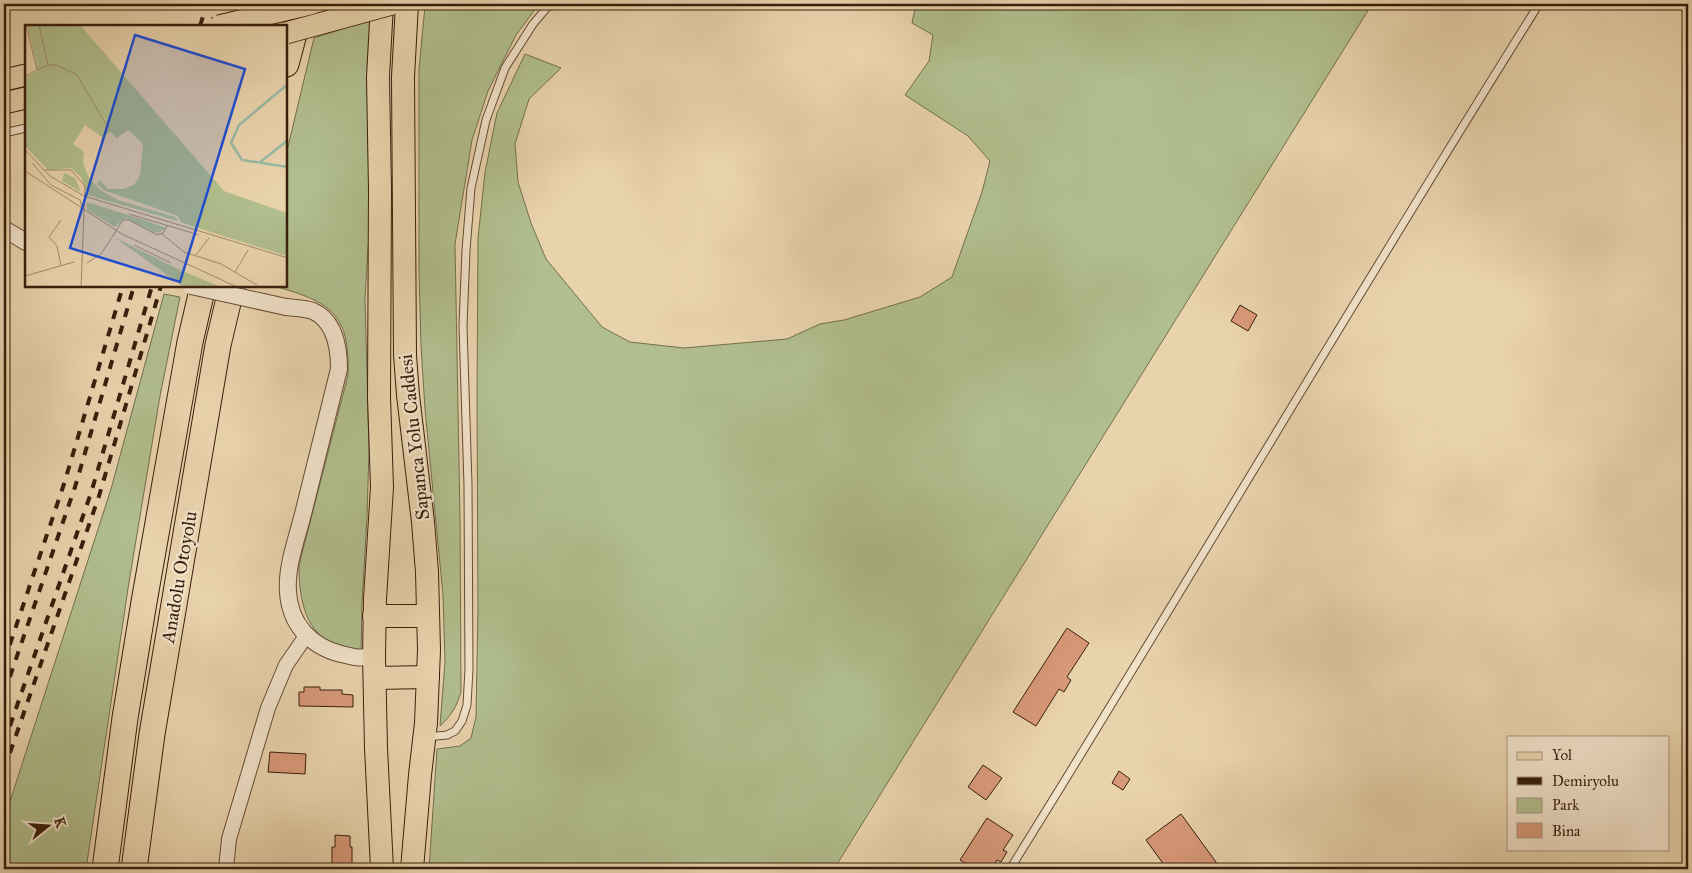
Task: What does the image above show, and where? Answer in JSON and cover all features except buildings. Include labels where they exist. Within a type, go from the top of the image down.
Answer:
[{"type":"highway","points":[[267,25],[273,4]]},
{"type":"highway","points":[[288,56],[302,4]]},
{"type":"highway","name":"Sapanca Yolu Caddesi","points":[[382,4],[378,77],[380,190],[379,397],[382,487],[374,616],[374,678],[382,869]]},
{"type":"highway","name":"Sapanca Yolu Caddesi","points":[[407,4],[404,68],[406,355],[408,395],[424,530],[428,616],[428,677],[425,737],[412,869]]},
{"type":"highway","name":"Anadolu Otoyolu","points":[[105,869],[125,718],[144,602],[190,342],[203,288]]},
{"type":"highway","name":"Anadolu Otoyolu","points":[[134,869],[152,734],[218,345],[232,288]]},
{"type":"highway","points":[[374,616],[428,616]]},
{"type":"highway","points":[[374,678],[428,677]]},
{"type":"main road","points":[[223,25],[310,4]]},
{"type":"main road","points":[[288,31],[392,4]]},
{"type":"main road","points":[[4,80],[25,75]]},
{"type":"main road","points":[[4,103],[25,98]]},
{"type":"street","points":[[4,229],[25,241]]},
{"type":"street","points":[[200,288],[314,312],[325,321],[333,332],[339,356],[339,369],[289,574],[289,603],[299,627],[316,644],[329,651],[359,659],[374,656]]},
{"type":"street","points":[[226,869],[229,839],[268,708],[286,665],[306,636]]},
{"type":"lane","points":[[425,737],[447,735],[455,731],[462,721],[467,705],[469,669],[468,494],[463,326],[466,250],[472,188],[486,120],[505,68],[533,24],[550,4]]},
{"type":"lane","points":[[1010,869],[1386,250],[1538,4]]},
{"type":"lane","points":[[4,133],[25,128]]},
{"type":"green space","points":[[431,4],[539,4],[516,35],[488,91],[472,140],[455,244],[461,692],[458,702],[440,726],[445,662],[443,595],[425,409],[419,271],[419,69],[425,6]]},
{"type":"green space","points":[[916,4],[1372,4],[834,869],[429,869],[437,749],[460,746],[471,738],[476,717],[478,607],[478,238],[485,172],[497,113],[525,54],[561,68],[529,99],[515,144],[518,182],[531,223],[546,259],[602,327],[630,342],[684,348],[787,339],[820,324],[844,320],[920,297],[952,277],[982,192],[990,161],[968,136],[905,95],[929,61],[933,35],[912,23]]},
{"type":"green space","points":[[370,20],[370,217],[365,298],[369,451],[361,651],[331,643],[314,629],[304,609],[299,576],[299,565],[348,375],[348,354],[345,337],[340,323],[333,313],[309,298],[280,288],[288,288],[288,147],[314,38]]},
{"type":"green space","points":[[164,294],[180,297],[160,396],[129,582],[86,869],[4,869],[4,820],[111,489]]},
{"type":"railway","points":[[200,25],[207,4]]},
{"type":"railway","points":[[211,25],[218,4]]},
{"type":"railway","points":[[229,25],[235,4]]},
{"type":"railway","points":[[238,25],[244,4]]},
{"type":"railway","points":[[4,662],[64,484],[122,288]]},
{"type":"railway","points":[[4,694],[75,487],[133,288]]},
{"type":"railway","points":[[4,743],[91,493],[151,288]]},
{"type":"railway","points":[[4,770],[99,496],[160,288]]}]
